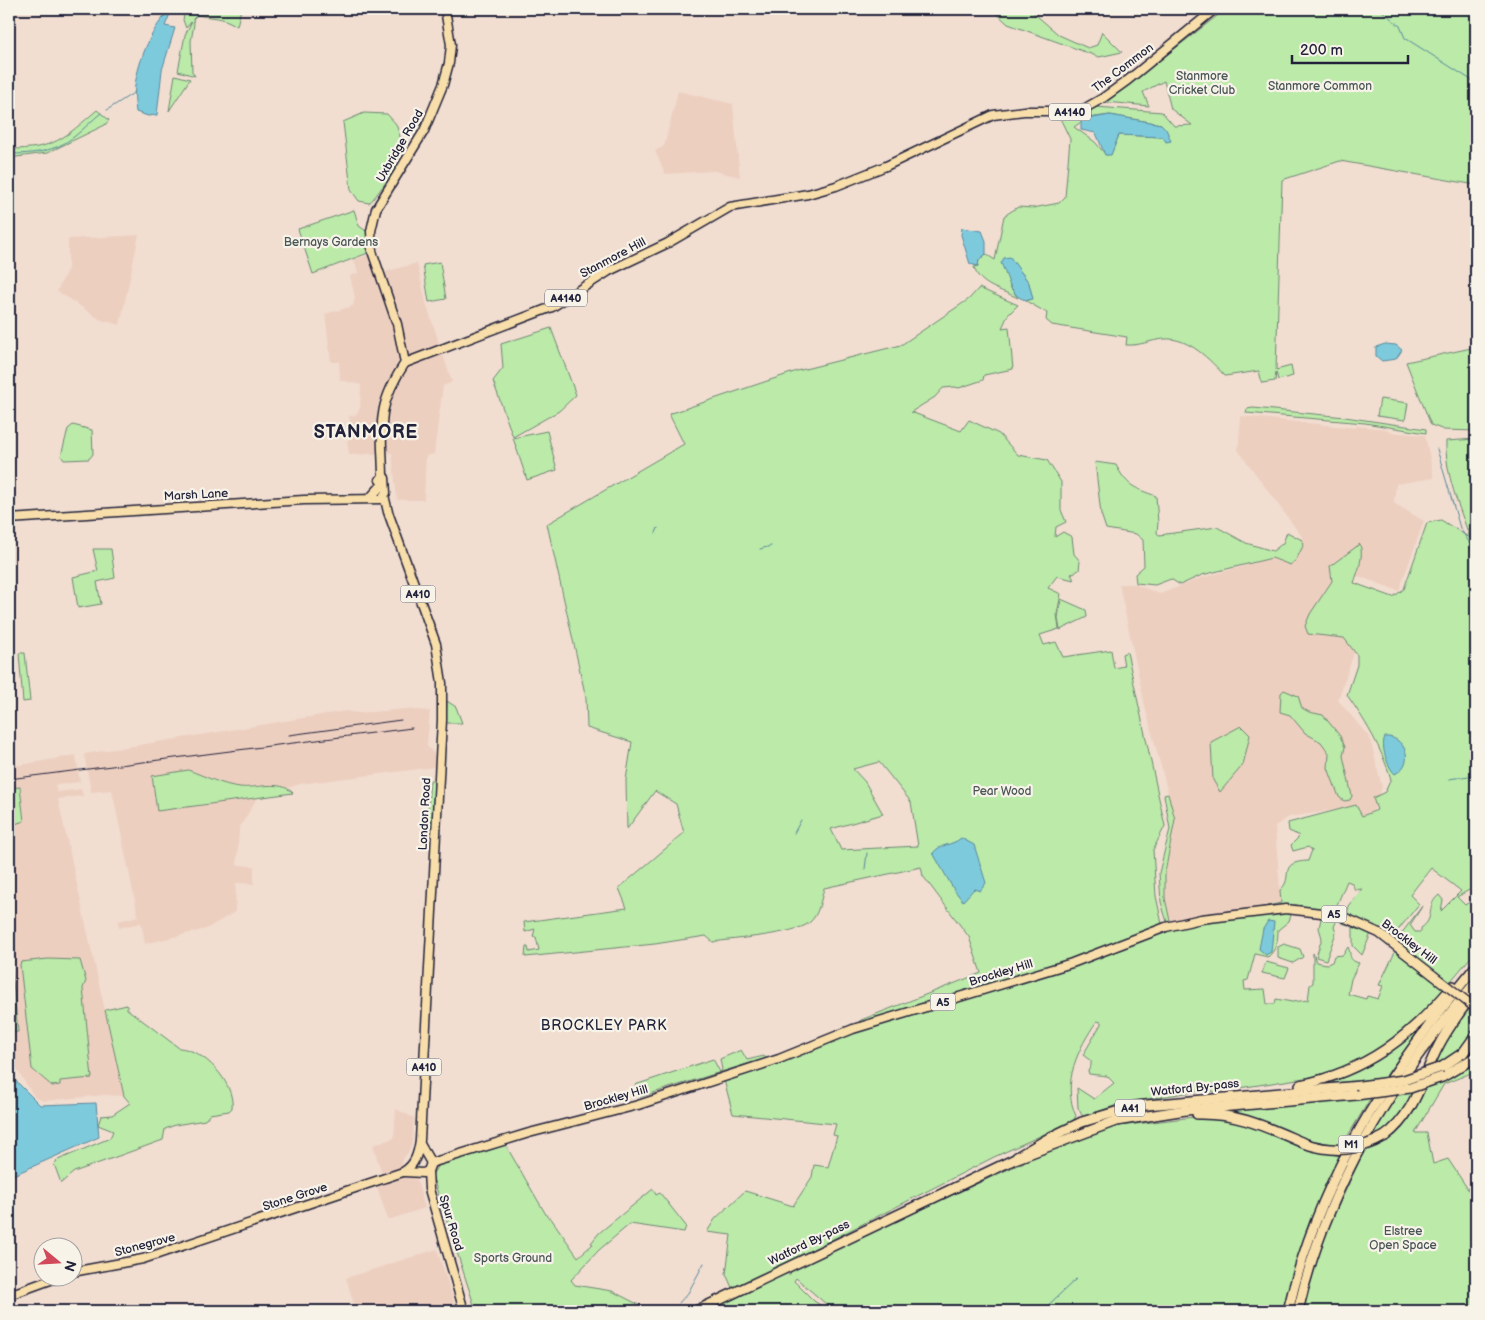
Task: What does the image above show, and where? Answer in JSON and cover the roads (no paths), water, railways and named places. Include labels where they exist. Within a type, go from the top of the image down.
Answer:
[{"type":"highway","points":[[1256,1094],[1321,1080],[1367,1062],[1404,1037],[1442,998],[1476,958]]},
{"type":"highway","name":"M1","points":[[1288,1311],[1308,1244],[1331,1186],[1354,1137],[1399,1066],[1476,966]]},
{"type":"highway","name":"M1","points":[[1298,1311],[1314,1253],[1327,1218],[1374,1122],[1409,1068],[1476,982]]},
{"type":"highway","name":"M1","points":[[1126,1119],[1226,1114],[1256,1122],[1306,1144],[1328,1150],[1347,1150],[1371,1144],[1385,1136],[1398,1125],[1409,1110],[1439,1045],[1476,988]]},
{"type":"highway","name":"Watford By-pass","points":[[1015,1159],[1029,1148],[1082,1122],[1136,1106],[1360,1086],[1404,1080],[1442,1067],[1463,1053],[1476,1035]]},
{"type":"highway","name":"Watford By-pass","points":[[696,1311],[1015,1159],[1126,1119],[1186,1110],[1356,1095],[1410,1088],[1442,1077],[1476,1057]]},
{"type":"main road","name":"Uxbridge Road","points":[[405,363],[397,324],[372,251],[372,220],[382,197],[424,131],[443,85],[449,63],[451,45],[445,9]]},
{"type":"main road","name":"The Common","points":[[1002,112],[1080,111],[1128,80],[1215,9]]},
{"type":"main road","name":"Stanmore Hill","points":[[405,363],[543,311],[609,271],[668,243],[719,214],[721,211],[808,194],[836,186],[886,166],[1002,112]]},
{"type":"main road","name":"A410","points":[[384,497],[381,494],[380,486],[383,476],[382,411],[405,363]]},
{"type":"main road","name":"A410","points":[[383,476],[386,478],[386,493],[384,497]]},
{"type":"main road","points":[[370,498],[380,486]]},
{"type":"main road","name":"Marsh Lane","points":[[9,519],[186,506],[384,497]]},
{"type":"main road","name":"London Road","points":[[384,497],[391,522],[436,644],[442,683],[442,720],[420,1140],[414,1161]]},
{"type":"main road","name":"Brockley Hill","points":[[428,1164],[529,1133],[647,1102],[779,1058],[853,1029],[1072,963],[1166,927],[1201,919],[1286,909],[1339,915],[1379,933],[1476,1010]]},
{"type":"main road","name":"London Road","points":[[420,1140],[428,1164]]},
{"type":"main road","name":"A5","points":[[414,1161],[421,1156],[428,1164],[419,1173]]},
{"type":"main road","name":"Spur Road","points":[[414,1161],[414,1167],[429,1189]]},
{"type":"main road","name":"Stone Grove","points":[[403,1172],[414,1161]]},
{"type":"main road","name":"Spur Road","points":[[428,1164],[429,1189],[464,1311]]},
{"type":"main road","name":"Stone Grove","points":[[194,1242],[403,1172],[419,1173]]},
{"type":"main road","name":"Stonegrove","points":[[82,1269],[132,1263],[194,1242]]},
{"type":"main road","points":[[9,1295],[32,1287]]},
{"type":"main road","name":"Spur Road","points":[[460,1293],[468,1311]]},
{"type":"water","points":[[172,9],[165,26],[175,28],[162,70],[157,115],[148,116],[136,112],[135,85],[137,75],[143,54],[153,33],[158,24]]},
{"type":"water","points":[[1110,115],[1161,124],[1166,129],[1171,141],[1166,142],[1163,137],[1119,135],[1111,155],[1105,155],[1096,133],[1081,130],[1081,120]]},
{"type":"water","points":[[962,228],[982,231],[986,241],[986,254],[979,260],[978,266],[970,264],[961,235]]},
{"type":"water","points":[[1010,257],[1029,283],[1033,299],[1026,300],[1015,294],[1001,263],[1004,258]]},
{"type":"water","points":[[1385,344],[1396,345],[1402,350],[1396,359],[1382,361],[1376,356],[1376,347]]},
{"type":"water","points":[[1385,737],[1397,740],[1405,750],[1406,762],[1402,769],[1395,774],[1390,767],[1383,746]]},
{"type":"water","points":[[961,838],[974,845],[986,883],[980,891],[974,889],[963,901],[954,890],[933,853],[939,848]]},
{"type":"water","points":[[1268,921],[1274,922],[1271,952],[1266,955],[1259,949],[1263,929]]},
{"type":"water","points":[[9,1074],[40,1105],[96,1103],[99,1137],[9,1177]]},
{"type":"waterway","points":[[1380,9],[1400,26],[1405,38],[1476,83]]},
{"type":"waterway","points":[[107,110],[135,92]]},
{"type":"waterway","points":[[9,154],[35,153],[60,146],[75,136],[101,113]]},
{"type":"waterway","points":[[1437,449],[1460,528],[1469,542],[1476,564]]},
{"type":"waterway","points":[[656,533],[658,528]]},
{"type":"waterway","points":[[760,549],[771,546]]},
{"type":"waterway","points":[[1449,779],[1476,775]]},
{"type":"waterway","points":[[794,833],[801,820]]},
{"type":"waterway","points":[[865,869],[867,853]]},
{"type":"waterway","points":[[679,1303],[688,1293],[704,1263]]},
{"type":"waterway","points":[[1042,1311],[1076,1279]]},
{"type":"railway","points":[[289,735],[401,720]]},
{"type":"railway","points":[[9,779],[412,728]]},
{"type":"district","name":"STANMORE","points":[[366,432]]},
{"type":"district","name":"BROCKLEY PARK","points":[[604,1025]]},
{"type":"park label","name":"Stanmore Cricket Club","points":[[1202,83]]},
{"type":"park label","name":"Stanmore Common","points":[[1320,86]]},
{"type":"park label","name":"Bernays Gardens","points":[[331,242]]},
{"type":"park label","name":"Pear Wood","points":[[1002,791]]},
{"type":"park label","name":"Elstree Open Space","points":[[1403,1238]]},
{"type":"park label","name":"Sports Ground","points":[[513,1258]]}]
